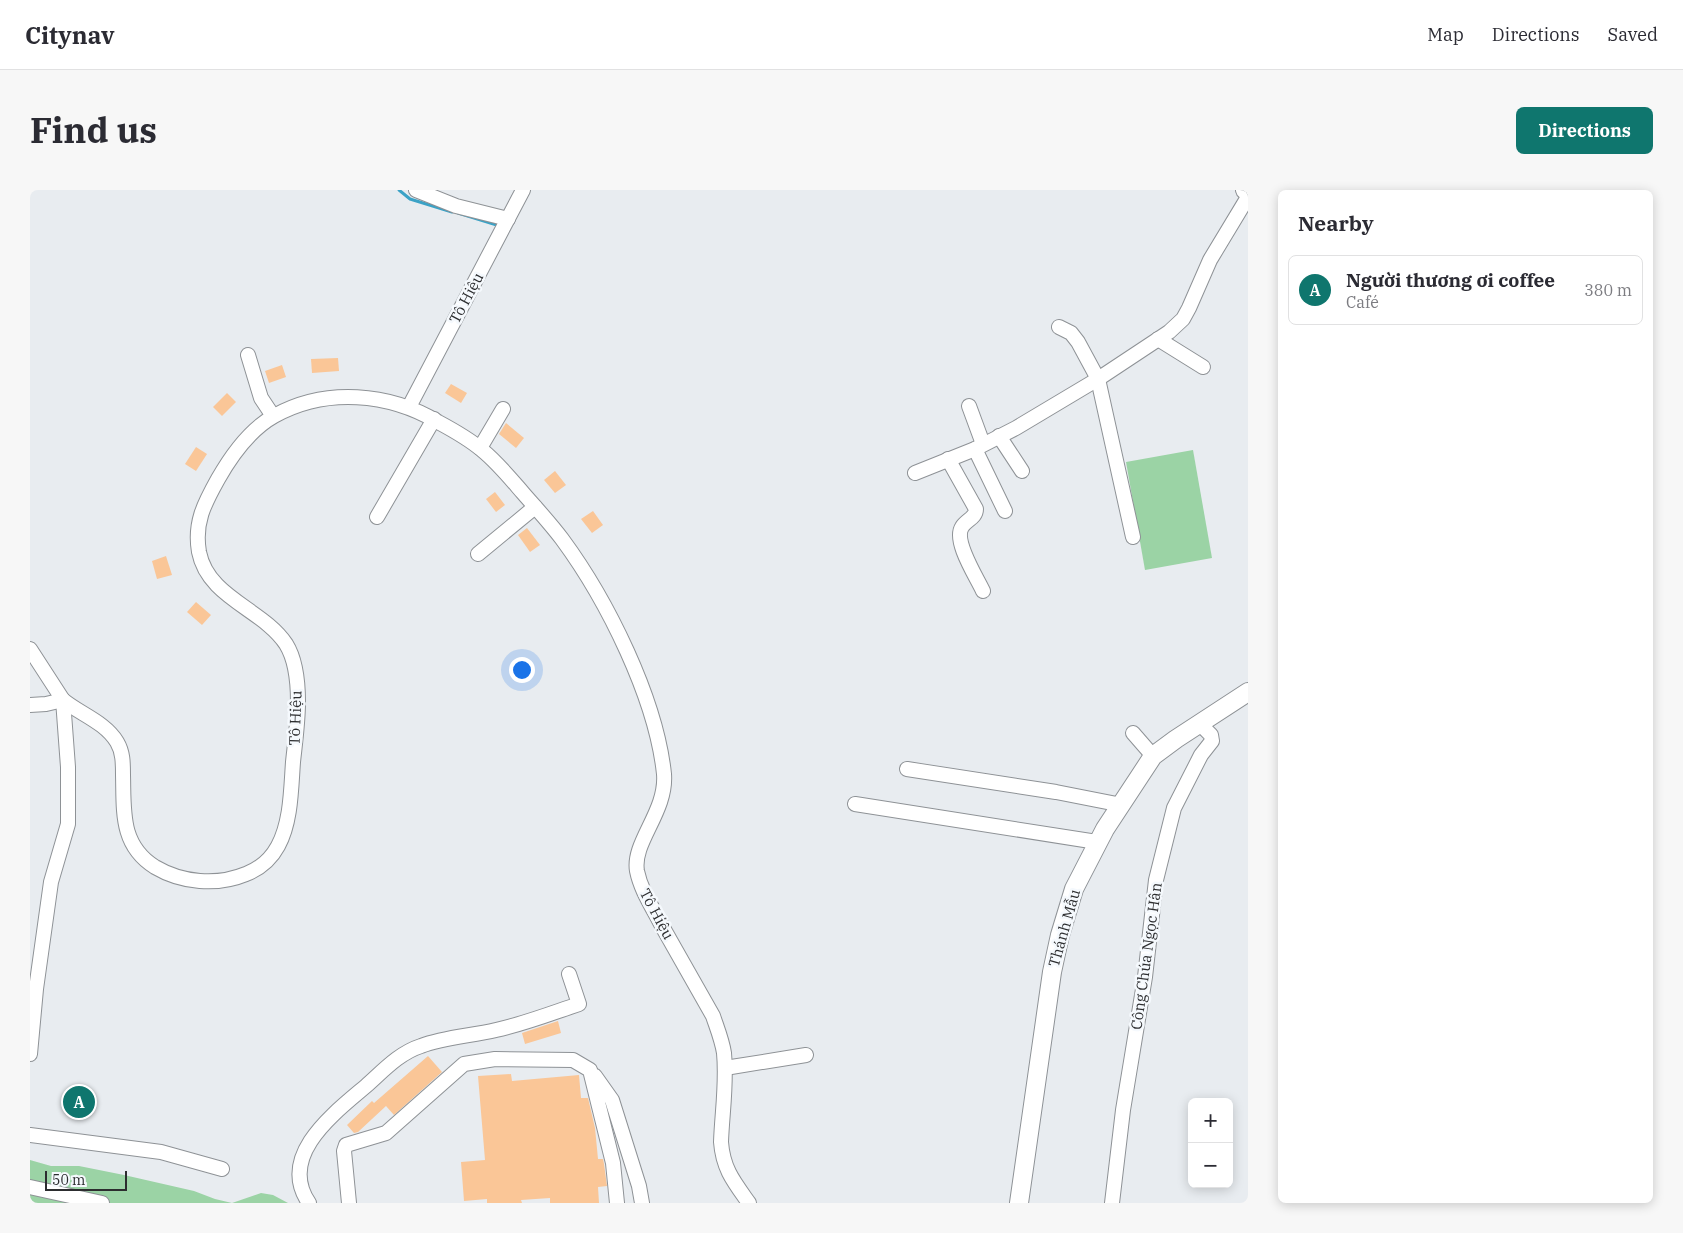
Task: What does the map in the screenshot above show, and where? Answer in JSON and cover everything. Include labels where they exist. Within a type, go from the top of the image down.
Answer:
[{"type":"main road","name":"Thánh Mẫu","points":[[1019,1203],[1030,1117],[1056,953],[1074,889],[1097,842],[1153,756],[1248,692]]},
{"type":"street","points":[[416,190],[456,206],[508,219]]},
{"type":"street","name":"Tô Hiệu","points":[[409,407],[523,190]]},
{"type":"street","points":[[915,473],[999,436],[1098,379],[1169,332],[1183,319],[1210,260],[1248,197]]},
{"type":"street","points":[[1059,327],[1075,337],[1098,379],[1133,537]]},
{"type":"street","points":[[1158,339],[1203,367]]},
{"type":"street","points":[[248,356],[260,398],[273,416]]},
{"type":"street","name":"Tô Hiệu","points":[[63,700],[74,709],[98,722],[112,734],[117,742],[123,760],[123,799],[128,834],[132,846],[140,856],[179,878],[195,881],[216,881],[251,873],[274,853],[284,832],[289,802],[299,700],[294,665],[288,647],[269,625],[230,596],[207,572],[202,561],[198,534],[202,507],[224,469],[256,429],[273,416],[295,406],[316,400],[340,397],[373,398],[409,407],[434,419],[480,448],[559,534],[577,559],[629,655],[643,691],[660,754],[664,784],[661,802],[636,860],[637,872],[647,900],[713,1016],[724,1051],[722,1154],[729,1175],[749,1203]]},
{"type":"street","points":[[969,406],[979,446],[1004,512]]},
{"type":"street","points":[[480,448],[503,409]]},
{"type":"street","points":[[377,517],[434,419]]},
{"type":"street","points":[[999,436],[1022,472]]},
{"type":"street","points":[[948,459],[976,509],[974,515],[962,527],[959,536],[961,547],[982,590]]},
{"type":"street","points":[[478,554],[535,507]]},
{"type":"street","points":[[30,649],[63,700],[68,767],[68,824],[51,882],[36,989],[30,1054]]},
{"type":"street","points":[[30,705],[63,700]]},
{"type":"street","name":"Công Chúa Ngọc Hân","points":[[1112,1203],[1123,1110],[1145,977],[1156,880],[1174,808],[1202,755],[1212,741],[1211,735],[1200,724]]},
{"type":"street","points":[[1133,733],[1153,756]]},
{"type":"street","points":[[908,768],[1056,792],[1122,805]]},
{"type":"street","points":[[854,804],[1097,842]]},
{"type":"street","points":[[309,1203],[299,1183],[300,1169],[307,1146],[319,1128],[348,1100],[388,1065],[405,1053],[422,1045],[525,1023],[579,1004],[569,974]]},
{"type":"street","points":[[725,1068],[806,1055]]},
{"type":"street","points":[[349,1203],[344,1151],[346,1145],[386,1133],[464,1064],[495,1059],[573,1060],[590,1070],[612,1100],[639,1186],[642,1203]]},
{"type":"street","points":[[590,1070],[613,1163],[618,1203]]},
{"type":"street","points":[[30,1135],[162,1152],[222,1169]]},
{"type":"street","points":[[30,1187],[102,1203]]},
{"type":"green space","points":[[1193,450],[1212,558],[1145,570],[1126,462]]},
{"type":"green space","points":[[30,1160],[51,1166],[79,1166],[124,1175],[194,1191],[232,1203],[30,1203]]},
{"type":"green space","points":[[261,1193],[273,1195],[288,1203],[232,1203]]},
{"type":"building","points":[[338,358],[339,371],[312,373],[311,359]]},
{"type":"building","points":[[282,365],[286,377],[269,383],[265,371]]},
{"type":"building","points":[[451,384],[467,393],[461,403],[445,393]]},
{"type":"building","points":[[227,393],[236,402],[222,416],[213,407]]},
{"type":"building","points":[[506,423],[524,438],[516,448],[499,434]]},
{"type":"building","points":[[196,447],[207,454],[196,471],[185,464]]},
{"type":"building","points":[[555,471],[566,485],[555,493],[544,480]]},
{"type":"building","points":[[495,492],[505,505],[496,512],[486,499]]},
{"type":"building","points":[[593,511],[603,525],[592,533],[581,519]]},
{"type":"building","points":[[527,528],[540,545],[530,552],[518,535]]},
{"type":"building","points":[[166,556],[172,575],[157,579],[152,561]]},
{"type":"building","points":[[196,602],[211,615],[202,625],[187,612]]},
{"type":"building","points":[[558,1021],[561,1033],[525,1044],[522,1033]]},
{"type":"building","points":[[428,1056],[442,1072],[394,1115],[386,1106],[358,1132],[354,1133],[347,1125],[372,1101],[374,1103]]},
{"type":"building","points":[[511,1074],[512,1081],[579,1075],[581,1098],[588,1098],[595,1128],[598,1159],[603,1159],[604,1164],[607,1186],[598,1187],[599,1203],[550,1203],[550,1198],[521,1200],[522,1203],[487,1203],[487,1199],[464,1201],[461,1162],[485,1160],[478,1076]]},
{"type":"waterway","points":[[399,190],[410,199],[452,212]]},
{"type":"waterway","points":[[458,213],[500,226]]},
{"type":"place","name":"Người thương ơi coffee","points":[[79,1102]]}]
